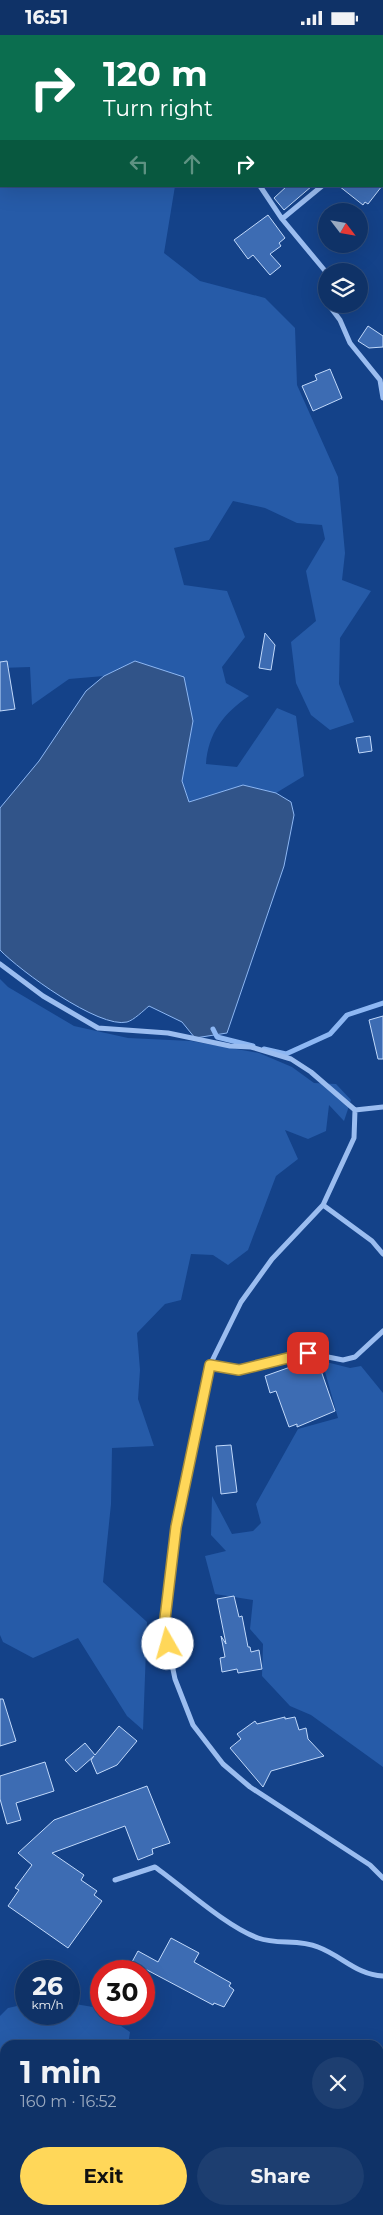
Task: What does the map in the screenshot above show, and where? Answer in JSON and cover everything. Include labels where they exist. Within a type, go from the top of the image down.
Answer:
[{"type":"street","points":[[261,187],[282,219],[319,263]]},
{"type":"street","points":[[282,219],[321,187]]},
{"type":"street","points":[[334,313],[350,343],[380,380],[383,398]]},
{"type":"street","points":[[0,965],[43,997],[98,1028],[168,1033],[230,1046],[251,1047],[291,1059],[311,1072],[354,1110],[383,1107]]},
{"type":"street","points":[[354,1110],[354,1138],[323,1205],[272,1259],[251,1287],[241,1302],[210,1365],[176,1527],[164,1627],[175,1679],[193,1725],[223,1764],[250,1787],[370,1865],[383,1877]]},
{"type":"street","points":[[323,1205],[372,1241],[383,1254]]},
{"type":"street","points":[[210,1365],[239,1370],[308,1353],[342,1359],[355,1357],[383,1331]]},
{"type":"street","points":[[115,1880],[155,1867],[224,1919],[259,1939],[302,1942],[319,1947],[369,1976],[383,1976]]},
{"type":"shaded area","points":[[0,187],[175,187],[164,253],[200,281],[265,298],[295,328],[297,385],[338,477],[345,553],[342,580],[371,591],[340,638],[339,684],[354,722],[330,730],[311,715],[296,683],[291,642],[316,621],[306,571],[325,539],[322,525],[297,523],[265,508],[233,501],[209,540],[174,548],[184,585],[227,591],[245,637],[222,667],[226,683],[249,696],[232,709],[219,725],[210,743],[206,764],[237,767],[277,708],[296,716],[304,776],[276,793],[243,785],[189,802],[182,781],[193,721],[135,661],[104,676],[69,679],[32,705],[30,667],[0,668]]},
{"type":"shaded area","points":[[135,661],[184,677],[193,721],[182,781],[189,802],[243,785],[276,793],[291,802],[294,815],[284,866],[227,1033],[195,1038],[182,1022],[149,1006],[127,1022],[114,1022],[98,1017],[60,996],[24,971],[0,950],[0,808],[39,761],[86,691],[104,676]]},
{"type":"shaded area","points":[[0,979],[8,987],[74,1026],[128,1038],[191,1041],[259,1053],[292,1067],[314,1083],[336,1084],[351,1100],[344,1121],[329,1105],[326,1131],[308,1139],[285,1130],[298,1159],[276,1176],[248,1250],[228,1265],[213,1255],[191,1254],[181,1300],[165,1304],[137,1333],[140,1370],[138,1399],[154,1446],[112,1448],[111,1504],[103,1582],[147,1622],[143,1730],[127,1716],[78,1638],[33,1658],[3,1642],[0,1635]]},
{"type":"shaded area","points":[[322,1361],[350,1368],[361,1366],[383,1393],[383,1767],[311,1715],[290,1706],[262,1676],[263,1644],[250,1629],[253,1600],[215,1594],[205,1556],[226,1551],[211,1535],[212,1496],[232,1534],[253,1531],[261,1523],[256,1504],[298,1429],[338,1418]]},
{"type":"shaded area","points":[[80,2005],[90,2006],[90,2025],[120,2025],[130,2032],[129,2040],[0,2040],[0,2016],[8,2008],[15,2006],[15,2025],[80,2025]]},
{"type":"building","points":[[286,187],[311,187],[284,210],[274,198]]},
{"type":"building","points":[[340,187],[381,187],[368,204],[365,202],[360,203]]},
{"type":"building","points":[[268,215],[285,238],[279,243],[281,246],[270,254],[281,266],[270,275],[253,255],[248,259],[234,240]]},
{"type":"building","points":[[368,326],[383,336],[383,347],[369,348],[358,341]]},
{"type":"building","points":[[330,369],[342,398],[313,411],[302,386],[317,380],[315,375]]},
{"type":"building","points":[[265,633],[275,645],[271,670],[259,668]]},
{"type":"building","points":[[7,661],[15,709],[0,711],[0,662]]},
{"type":"building","points":[[370,736],[372,751],[359,753],[356,738]]},
{"type":"building","points":[[383,1016],[383,1059],[378,1059],[369,1020]]},
{"type":"building","points":[[318,1362],[335,1411],[297,1427],[297,1424],[289,1427],[276,1391],[270,1393],[265,1376],[296,1365],[298,1369]]},
{"type":"building","points":[[231,1445],[237,1492],[221,1494],[216,1446]]},
{"type":"building","points":[[234,1596],[239,1617],[242,1616],[248,1647],[250,1647],[251,1652],[259,1650],[262,1669],[238,1673],[237,1669],[222,1672],[220,1658],[225,1657],[221,1636],[226,1644],[217,1599]]},
{"type":"building","points":[[0,1699],[3,1699],[16,1741],[0,1746]]},
{"type":"building","points":[[285,1717],[285,1719],[295,1717],[299,1730],[306,1728],[308,1739],[324,1756],[271,1771],[263,1787],[230,1748],[241,1739],[237,1734],[255,1721],[257,1724]]},
{"type":"building","points":[[119,1726],[137,1741],[117,1765],[97,1774],[91,1760],[94,1756],[76,1772],[65,1760],[85,1743],[95,1755]]},
{"type":"building","points":[[45,1762],[54,1791],[16,1803],[21,1820],[7,1824],[0,1799],[0,1776]]},
{"type":"building","points":[[147,1786],[170,1843],[152,1849],[153,1854],[138,1860],[125,1826],[52,1853],[84,1875],[81,1880],[97,1891],[94,1895],[102,1901],[68,1948],[8,1906],[19,1890],[15,1888],[32,1865],[18,1853],[54,1820]]},
{"type":"building","points":[[171,1938],[199,1953],[194,1962],[231,1983],[229,1986],[234,1990],[224,2007],[214,2003],[213,2005],[155,1974],[155,1960],[158,1962]]},
{"type":"building","points":[[138,1951],[154,1960],[133,1960]]},
{"type":"waterway","points":[[264,1049],[286,1054],[330,1034],[347,1015],[383,1003]]},
{"type":"waterway","points":[[213,1029],[217,1037],[253,1046]]},
{"type":"route","points":[[168,1644],[164,1627],[176,1527],[210,1365],[239,1370],[308,1353]]}]
